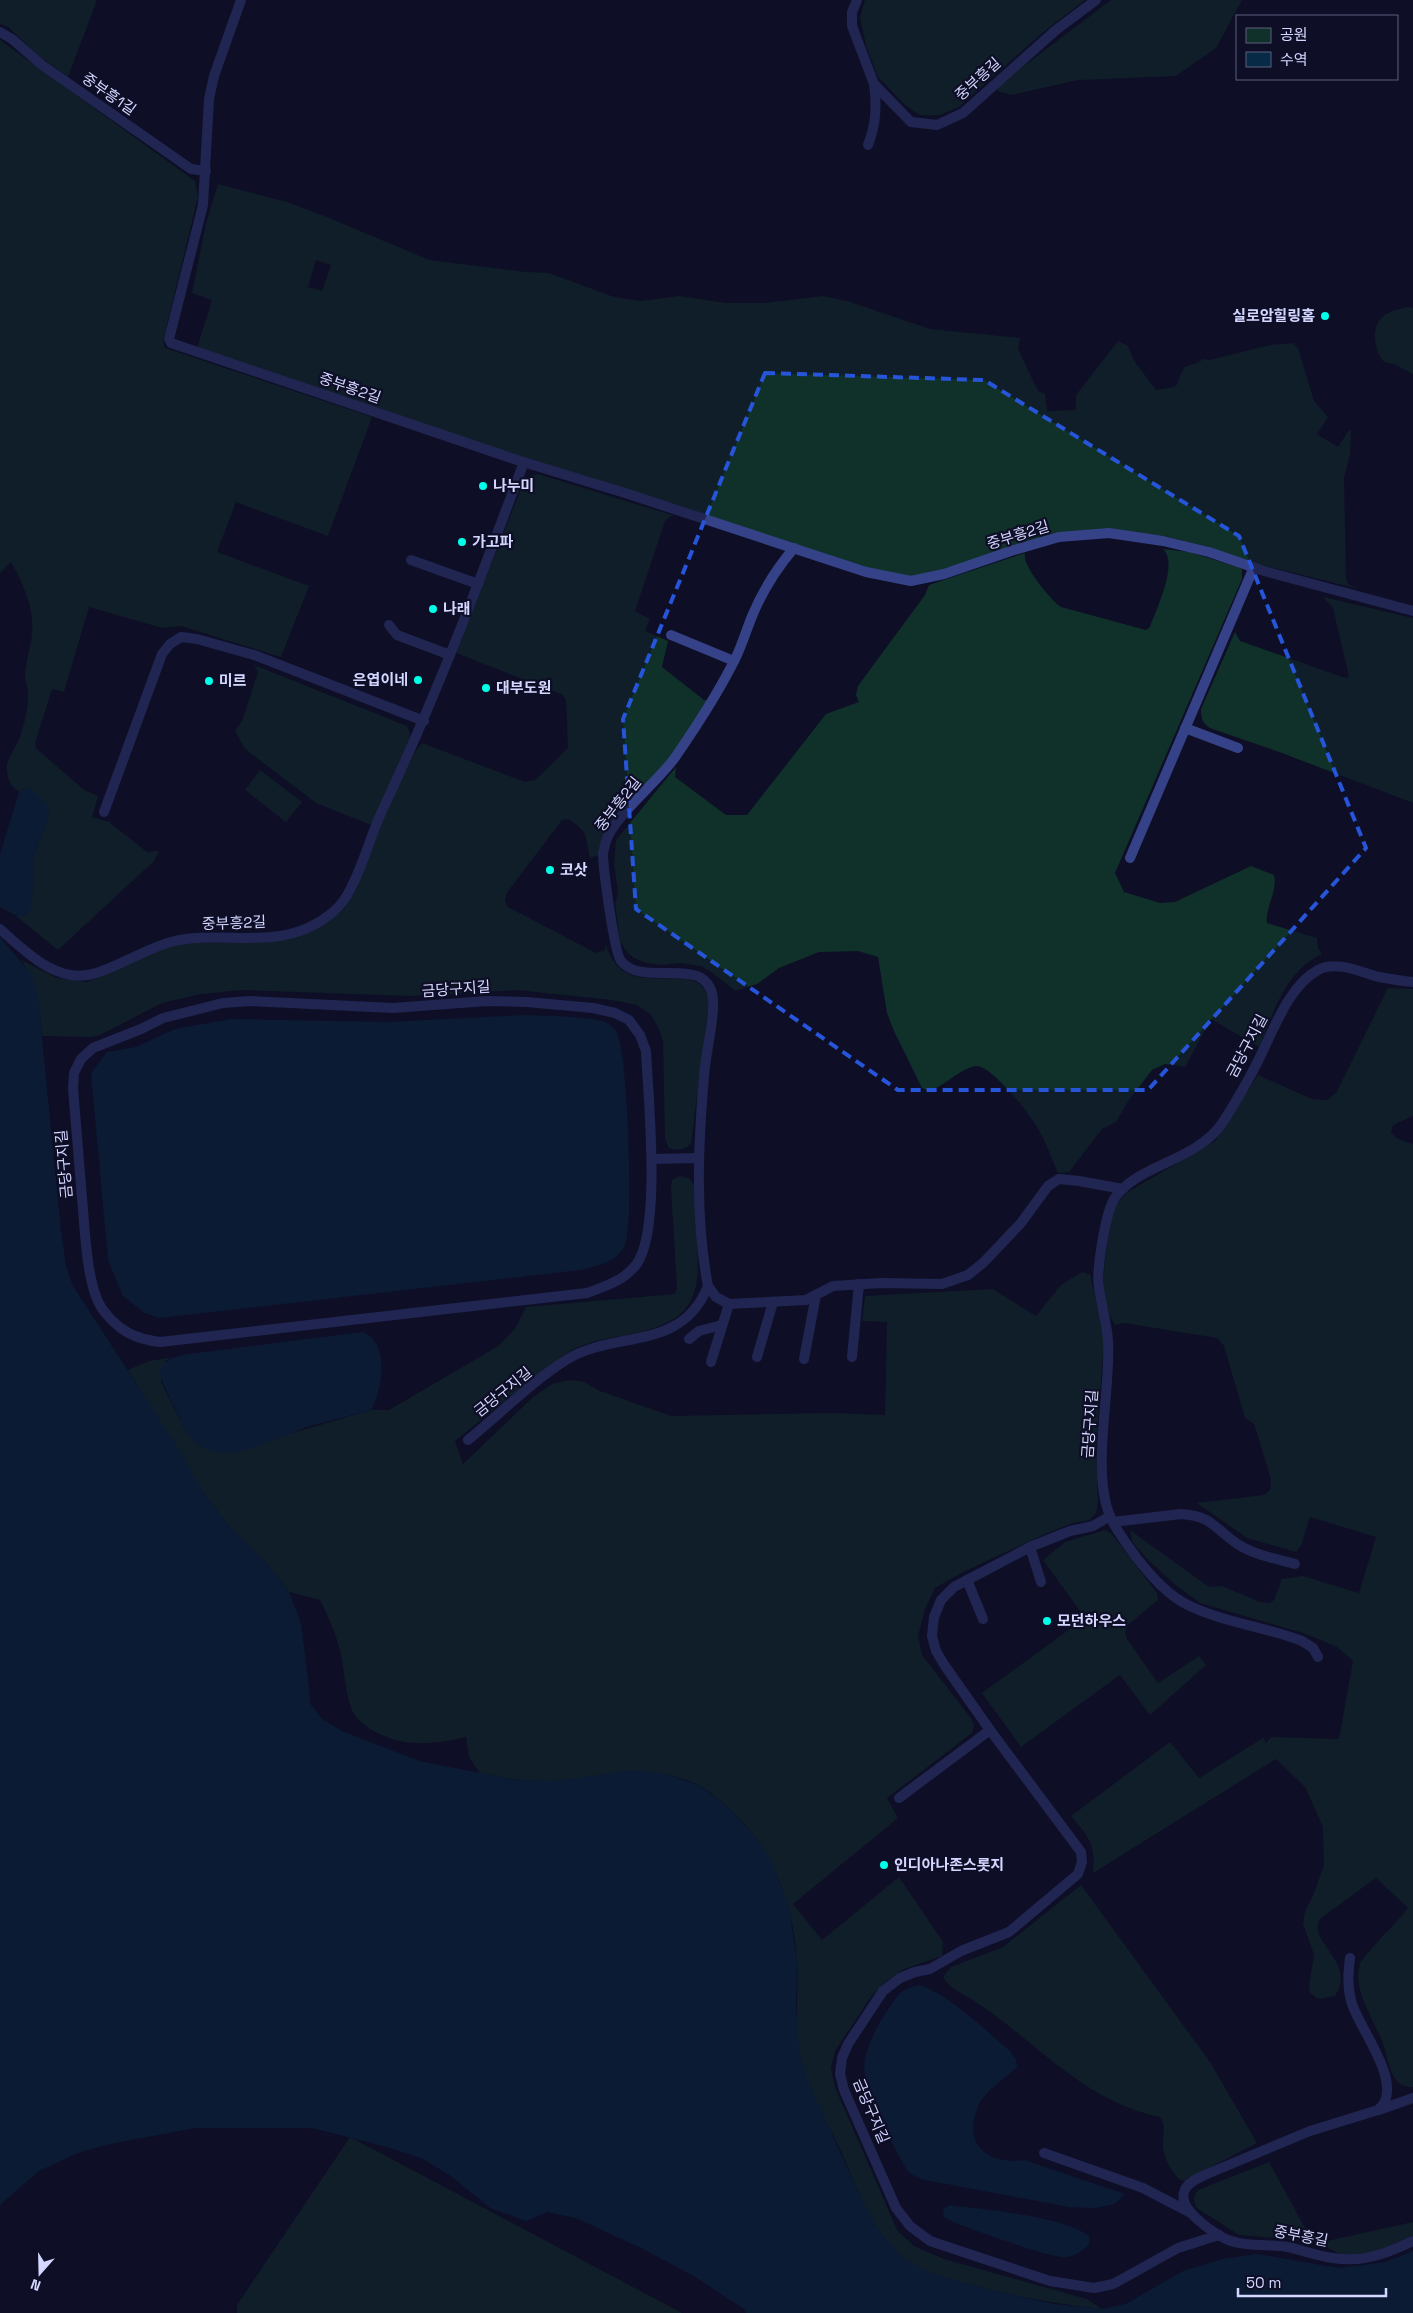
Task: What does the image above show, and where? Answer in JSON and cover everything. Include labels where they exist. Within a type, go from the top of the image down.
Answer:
[{"type":"lane","points":[[206,171],[209,99],[214,76],[241,0]]},
{"type":"lane","name":"중부흥길","points":[[857,0],[852,12],[852,26],[874,84],[877,106],[874,129],[868,145]]},
{"type":"lane","name":"중부흥길","points":[[874,84],[911,122],[937,125],[963,113],[1056,30],[1096,0]]},
{"type":"lane","name":"중부흥1길","points":[[0,32],[12,39],[42,65],[190,169],[206,171]]},
{"type":"lane","name":"중부흥2길","points":[[206,171],[199,227],[169,339],[180,346],[524,462],[866,572],[910,582],[944,574],[1014,550],[1059,538],[1109,533],[1163,541],[1209,552],[1254,567],[1413,611]]},
{"type":"lane","name":"중부흥2길","points":[[0,929],[32,958],[55,970],[74,976],[95,974],[160,945],[181,939],[283,936],[310,927],[329,915],[344,900],[354,882],[380,814],[424,721],[524,462]]},
{"type":"lane","name":"중부흥2길","points":[[699,1158],[704,1074],[714,1000],[710,986],[699,976],[687,973],[633,970],[621,961],[614,945],[603,854],[607,838],[640,797],[672,762],[718,690],[734,662],[753,612],[781,563],[794,548]]},
{"type":"lane","points":[[412,560],[478,584]]},
{"type":"lane","points":[[1130,858],[1254,567]]},
{"type":"lane","points":[[389,625],[397,635],[450,655]]},
{"type":"lane","points":[[671,635],[734,662]]},
{"type":"lane","points":[[104,812],[162,654],[170,644],[181,637],[197,639],[254,655],[424,721]]},
{"type":"lane","points":[[1186,728],[1238,748]]},
{"type":"lane","name":"금당구지길","points":[[1318,1657],[1312,1648],[1302,1641],[1189,1606],[1170,1594],[1148,1573],[1121,1538],[1111,1519],[1105,1499],[1102,1477],[1108,1340],[1098,1285],[1099,1261],[1108,1215],[1114,1200],[1123,1189],[1135,1180],[1201,1146],[1214,1136],[1256,1065],[1293,994],[1304,980],[1317,970],[1328,966],[1342,966],[1381,977],[1413,982]]},
{"type":"lane","name":"금당구지길","points":[[251,1001],[393,1008],[487,1001],[527,1002],[593,1008],[615,1013],[629,1020],[640,1035],[646,1052],[652,1159],[648,1237],[637,1264],[616,1283],[587,1293],[160,1342],[140,1339],[120,1328],[102,1308],[94,1288],[88,1256],[73,1088],[74,1073],[81,1059],[87,1053],[108,1040],[141,1029],[163,1018],[223,1004],[251,1001]]},
{"type":"lane","points":[[652,1159],[699,1158],[699,1197],[708,1286],[716,1297],[729,1304],[806,1300],[833,1286],[859,1284],[942,1284],[968,1275],[984,1263],[1022,1223],[1048,1186],[1059,1179],[1123,1189]]},
{"type":"lane","points":[[852,1357],[859,1284]]},
{"type":"lane","name":"금당구지길","points":[[468,1440],[566,1360],[588,1350],[608,1344],[652,1336],[670,1330],[694,1311],[708,1286]]},
{"type":"lane","points":[[804,1359],[816,1294]]},
{"type":"lane","points":[[757,1357],[773,1302]]},
{"type":"lane","points":[[711,1362],[729,1304]]},
{"type":"lane","points":[[689,1339],[699,1331],[722,1325]]},
{"type":"lane","name":"금당구지길","points":[[1220,2236],[1178,2248],[1114,2284],[1094,2288],[1050,2281],[930,2241],[910,2226],[896,2208],[844,2090],[840,2074],[842,2058],[848,2044],[883,1991],[900,1978],[914,1972],[930,1969],[961,1951],[1009,1932],[1078,1874],[1082,1862],[1081,1852],[1075,1841],[990,1730],[945,1666],[932,1636],[934,1617],[941,1600],[954,1587],[1030,1547],[1070,1531],[1093,1526],[1111,1519],[1181,1514],[1192,1515],[1216,1525],[1238,1545],[1248,1550],[1295,1564]]},
{"type":"lane","points":[[1030,1547],[1041,1582]]},
{"type":"lane","points":[[967,1580],[982,1619]]},
{"type":"lane","points":[[899,1798],[990,1730]]},
{"type":"lane","points":[[1350,1958],[1348,1985],[1352,2005],[1382,2068],[1387,2088],[1385,2102],[1378,2110]]},
{"type":"lane","points":[[1189,2212],[1184,2201],[1184,2192],[1192,2181],[1301,2135],[1413,2098]]},
{"type":"lane","name":"중부흥길","points":[[1044,2154],[1143,2188],[1189,2212],[1220,2236],[1232,2241],[1288,2247],[1344,2260],[1376,2256],[1413,2241]]},
{"type":"highlighted area","points":[[765,373],[984,380],[1239,536],[1366,848],[1148,1090],[898,1090],[636,909],[623,719]]},
{"type":"green space","points":[[0,0],[97,0],[68,77],[38,55],[8,27],[0,24]]},
{"type":"green space","points":[[865,0],[1085,0],[1041,34],[959,107],[940,115],[920,115],[906,106],[878,77],[866,46],[860,17]]},
{"type":"green space","points":[[1111,0],[1242,0],[1216,48],[1176,76],[1078,80],[1012,95],[997,91],[1000,84]]},
{"type":"green space","points":[[0,40],[195,181],[198,197],[163,341],[165,348],[372,417],[328,536],[236,502],[217,552],[309,586],[281,657],[181,626],[162,628],[89,607],[64,692],[52,689],[35,743],[36,748],[84,790],[98,796],[92,817],[109,822],[147,852],[159,851],[154,861],[58,950],[16,916],[25,916],[34,855],[49,814],[24,788],[19,792],[13,787],[8,777],[7,769],[9,758],[20,737],[27,709],[28,692],[25,672],[32,635],[32,616],[20,579],[11,562],[0,573]]},
{"type":"green space","points":[[218,184],[287,202],[429,260],[549,273],[614,297],[641,301],[679,296],[726,303],[765,303],[823,296],[847,301],[930,329],[1020,338],[1018,349],[1038,391],[1045,394],[1047,411],[1076,410],[1076,395],[1118,341],[1128,346],[1135,362],[1156,390],[1175,386],[1185,367],[1203,359],[1210,360],[1270,345],[1293,343],[1298,348],[1314,401],[1328,417],[1317,434],[1338,447],[1349,430],[1351,431],[1350,455],[1344,477],[1346,579],[1349,585],[1359,589],[1254,563],[1209,547],[1164,536],[1107,529],[912,578],[867,569],[526,459],[197,348],[212,300],[192,293],[206,223]],"holes":[[[316,260],[331,265],[322,291],[308,287]]]},
{"type":"green space","points":[[1408,307],[1413,308],[1413,374],[1394,364],[1384,362],[1375,343],[1375,329],[1382,317],[1390,312]]},
{"type":"green space","points":[[538,474],[675,516],[671,516],[665,521],[635,611],[650,619],[645,631],[668,641],[662,667],[704,700],[708,700],[684,738],[597,856],[590,858],[585,835],[580,827],[568,819],[562,820],[506,894],[505,901],[508,907],[596,953],[605,950],[606,945],[616,964],[629,974],[644,978],[691,980],[702,987],[709,1001],[691,1144],[683,1149],[675,1149],[669,1148],[665,1140],[663,1041],[658,1027],[651,1015],[637,1005],[611,1000],[518,990],[410,996],[242,990],[201,994],[162,1003],[100,1035],[91,1037],[42,1036],[39,1006],[34,987],[27,969],[21,960],[57,978],[87,982],[162,949],[181,943],[265,942],[327,923],[344,909],[355,892],[385,815],[416,750],[422,743],[525,782],[535,780],[565,751],[568,747],[566,700],[563,695],[456,653],[524,481],[529,476]]},
{"type":"green space","points":[[1163,549],[1190,552],[1237,567],[1242,569],[1242,579],[1115,873],[1124,892],[1160,903],[1175,902],[1251,866],[1274,875],[1275,881],[1267,923],[1317,938],[1318,948],[1322,954],[1309,961],[1290,982],[1282,994],[1259,1047],[1211,1019],[1185,1067],[1165,1064],[1152,1070],[1129,1100],[1116,1122],[1102,1129],[1069,1172],[1058,1173],[1048,1148],[1031,1118],[999,1080],[983,1068],[976,1066],[970,1068],[929,1091],[922,1088],[887,1013],[878,957],[858,951],[819,952],[779,968],[757,984],[735,991],[701,966],[681,963],[662,965],[646,963],[634,958],[626,951],[620,941],[615,903],[618,893],[614,862],[616,840],[676,767],[675,777],[726,815],[747,815],[826,714],[859,702],[856,695],[858,686],[925,595],[929,585],[1025,553],[1025,558],[1032,573],[1044,590],[1061,607],[1146,630],[1150,627],[1168,575],[1169,565]]},
{"type":"green space","points":[[1323,597],[1413,618],[1413,803],[1282,753],[1210,728],[1202,720],[1201,709],[1235,632],[1240,641],[1345,678],[1349,677],[1333,608]]},
{"type":"green space","points":[[254,665],[407,726],[410,733],[409,740],[371,825],[316,803],[245,749],[235,731],[242,721],[258,672]]},
{"type":"green space","points":[[260,770],[302,802],[286,822],[245,790]]},
{"type":"green space","points":[[1388,988],[1413,989],[1413,1116],[1393,1125],[1391,1132],[1396,1138],[1413,1144],[1413,2087],[1401,2085],[1390,2068],[1383,2044],[1361,1995],[1358,1974],[1362,1960],[1408,1908],[1376,1878],[1321,1918],[1318,1927],[1319,1935],[1336,1962],[1340,1972],[1340,1984],[1335,1996],[1318,1999],[1310,1993],[1309,1985],[1314,1955],[1303,1924],[1305,1912],[1324,1865],[1323,1827],[1305,1787],[1276,1759],[1093,1873],[1094,1863],[1090,1842],[1071,1816],[1170,1742],[1199,1778],[1263,1738],[1266,1743],[1271,1737],[1339,1739],[1353,1661],[1337,1647],[1303,1633],[1200,1603],[1174,1584],[1146,1558],[1132,1541],[1130,1530],[1209,1587],[1222,1586],[1260,1602],[1269,1603],[1274,1600],[1282,1579],[1303,1576],[1359,1593],[1376,1537],[1310,1517],[1301,1546],[1296,1552],[1247,1538],[1197,1503],[1264,1495],[1270,1490],[1271,1479],[1254,1424],[1245,1418],[1224,1346],[1217,1338],[1124,1323],[1115,1325],[1106,1304],[1104,1269],[1112,1219],[1118,1202],[1128,1192],[1215,1141],[1258,1075],[1312,1099],[1327,1100],[1336,1093]]},
{"type":"green space","points":[[680,1176],[690,1179],[694,1186],[698,1258],[696,1285],[687,1307],[667,1323],[642,1332],[587,1344],[557,1359],[455,1441],[463,1464],[532,1398],[552,1384],[570,1380],[584,1382],[600,1391],[671,1416],[831,1413],[885,1415],[887,1322],[862,1321],[865,1296],[993,1289],[1036,1316],[1061,1285],[1082,1272],[1090,1274],[1104,1338],[1096,1450],[1098,1504],[1096,1513],[1090,1520],[1073,1523],[1045,1534],[963,1572],[935,1588],[925,1609],[918,1636],[922,1655],[971,1718],[974,1725],[972,1733],[887,1798],[898,1818],[793,1904],[822,1940],[899,1877],[943,1942],[942,1956],[904,1969],[885,1982],[870,1998],[835,2051],[831,2068],[835,2087],[897,2230],[914,2246],[944,2259],[1087,2299],[1102,2309],[1048,2302],[978,2287],[930,2273],[908,2263],[902,2258],[881,2234],[864,2205],[838,2145],[816,2102],[803,2069],[798,2045],[795,1937],[784,1892],[765,1851],[752,1833],[737,1816],[709,1792],[700,1786],[664,1774],[629,1773],[557,1781],[538,1781],[480,1774],[469,1757],[466,1737],[429,1743],[405,1742],[382,1735],[367,1727],[353,1713],[347,1695],[340,1650],[320,1600],[289,1592],[268,1565],[231,1528],[204,1494],[128,1370],[149,1361],[173,1357],[165,1361],[161,1382],[185,1429],[282,1436],[371,1410],[389,1410],[500,1345],[516,1327],[526,1307],[675,1294],[677,1288],[671,1188],[672,1180]]},
{"type":"green space","points":[[1105,1530],[1111,1533],[1157,1593],[1158,1600],[1129,1624],[1125,1633],[1127,1639],[1158,1683],[1199,1656],[1206,1665],[1150,1715],[1120,1675],[1021,1747],[982,1693],[1085,1618],[1043,1560],[1065,1542]]},
{"type":"green space","points":[[1081,1885],[1210,2062],[1257,2143],[1184,2181],[1173,2172],[1165,2157],[1163,2124],[1160,2117],[1133,2109],[1085,2085],[999,2018],[954,1989],[943,1977],[951,1967],[1003,1947]]},
{"type":"green space","points":[[350,2137],[682,2313],[237,2313],[237,2305]]},
{"type":"green space","points":[[1269,2162],[1312,2241],[1239,2235],[1197,2208],[1194,2199],[1198,2190]]},
{"type":"green space","points":[[1413,2222],[1413,2236],[1375,2252],[1344,2256],[1318,2243]]},
{"type":"water","points":[[24,788],[31,789],[47,804],[49,814],[34,855],[32,905],[26,914],[18,916],[0,907],[0,854],[19,792]]},
{"type":"water","points":[[0,937],[31,974],[38,998],[61,1231],[66,1266],[73,1286],[178,1448],[204,1494],[231,1528],[268,1565],[289,1592],[301,1623],[311,1705],[322,1719],[342,1731],[419,1761],[516,1780],[555,1781],[635,1770],[669,1775],[700,1786],[730,1809],[753,1834],[771,1860],[789,1907],[797,1961],[796,2009],[800,2057],[808,2081],[860,2196],[882,2235],[903,2258],[931,2273],[990,2290],[1054,2304],[1102,2309],[1126,2304],[1183,2271],[1223,2259],[1257,2254],[1339,2268],[1386,2262],[1413,2251],[1413,2313],[746,2313],[744,2309],[692,2275],[643,2249],[576,2218],[547,2212],[526,2221],[490,2208],[451,2176],[421,2158],[387,2147],[312,2128],[196,2128],[109,2144],[78,2153],[39,2171],[0,2205]]},
{"type":"water","points":[[526,1015],[593,1019],[609,1024],[617,1033],[621,1048],[627,1104],[629,1206],[625,1245],[617,1256],[606,1263],[580,1270],[159,1318],[145,1313],[123,1296],[108,1260],[91,1073],[107,1052],[136,1047],[175,1029],[231,1019],[388,1022]]},
{"type":"water","points":[[363,1332],[372,1338],[381,1356],[382,1367],[379,1390],[371,1410],[310,1426],[253,1448],[233,1453],[205,1449],[194,1442],[185,1429],[159,1375],[166,1362],[184,1355]]},
{"type":"water","points":[[919,1985],[942,1996],[967,2014],[1010,2051],[1016,2060],[1017,2067],[989,2091],[977,2109],[974,2133],[977,2143],[982,2150],[990,2156],[1012,2161],[1024,2160],[1125,2194],[1115,2204],[1095,2208],[1069,2207],[920,2179],[908,2172],[872,2099],[867,2084],[865,2058],[876,2029],[896,1998],[903,1991]]},
{"type":"water","points":[[950,2205],[1023,2215],[1062,2223],[1089,2236],[1089,2244],[1079,2252],[1066,2257],[1045,2254],[955,2223],[944,2217],[943,2209]]},
{"type":"place","name":"실로암힐링홈","points":[[1325,316]]},
{"type":"place","name":"나누미","points":[[483,486]]},
{"type":"place","name":"가고파","points":[[462,542]]},
{"type":"place","name":"나래","points":[[433,609]]},
{"type":"place","name":"은엽이네","points":[[418,680]]},
{"type":"place","name":"미르","points":[[209,681]]},
{"type":"place","name":"대부도원","points":[[486,688]]},
{"type":"place","name":"코삿","points":[[550,870]]},
{"type":"place","name":"모던하우스","points":[[1047,1621]]},
{"type":"place","name":"인디아나존스롯지","points":[[884,1865]]}]
